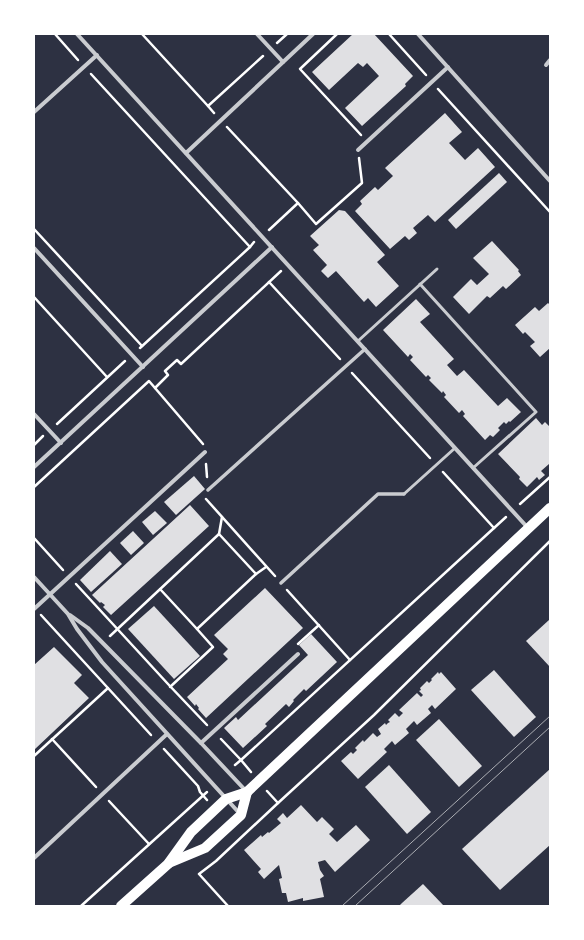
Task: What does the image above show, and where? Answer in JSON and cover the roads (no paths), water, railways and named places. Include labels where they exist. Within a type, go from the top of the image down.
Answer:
[{"type":"main road","points":[[120,906],[168,864],[191,832],[215,809],[226,799],[247,792],[550,508]]},
{"type":"main road","points":[[168,864],[205,848],[241,815],[247,792]]},
{"type":"street","points":[[77,34],[528,528]]},
{"type":"street","points":[[258,34],[283,62]]},
{"type":"street","points":[[186,153],[313,34]]},
{"type":"street","points":[[418,34],[550,181]]},
{"type":"street","points":[[34,112],[96,56]]},
{"type":"street","points":[[546,64],[550,60]]},
{"type":"street","points":[[358,150],[448,67]]},
{"type":"street","points":[[34,467],[272,247]]},
{"type":"street","points":[[34,248],[143,367]]},
{"type":"street","points":[[208,490],[365,349]]},
{"type":"street","points":[[34,414],[61,443]]},
{"type":"street","points":[[35,609],[205,452]]},
{"type":"street","points":[[281,583],[378,494],[404,494]]},
{"type":"street","points":[[34,577],[68,614],[77,629],[102,662],[241,815]]},
{"type":"street","points":[[68,614],[88,628],[247,792]]},
{"type":"street","points":[[201,743],[298,654]]},
{"type":"street","points":[[34,858],[167,734]]},
{"type":"lane","points":[[358,341],[437,269]]},
{"type":"lane","points":[[420,284],[536,412],[473,468]]},
{"type":"lane","points":[[404,494],[455,448]]},
{"type":"tram line","points":[[342,906],[550,716]]},
{"type":"tram line","points":[[355,906],[550,727]]}]
